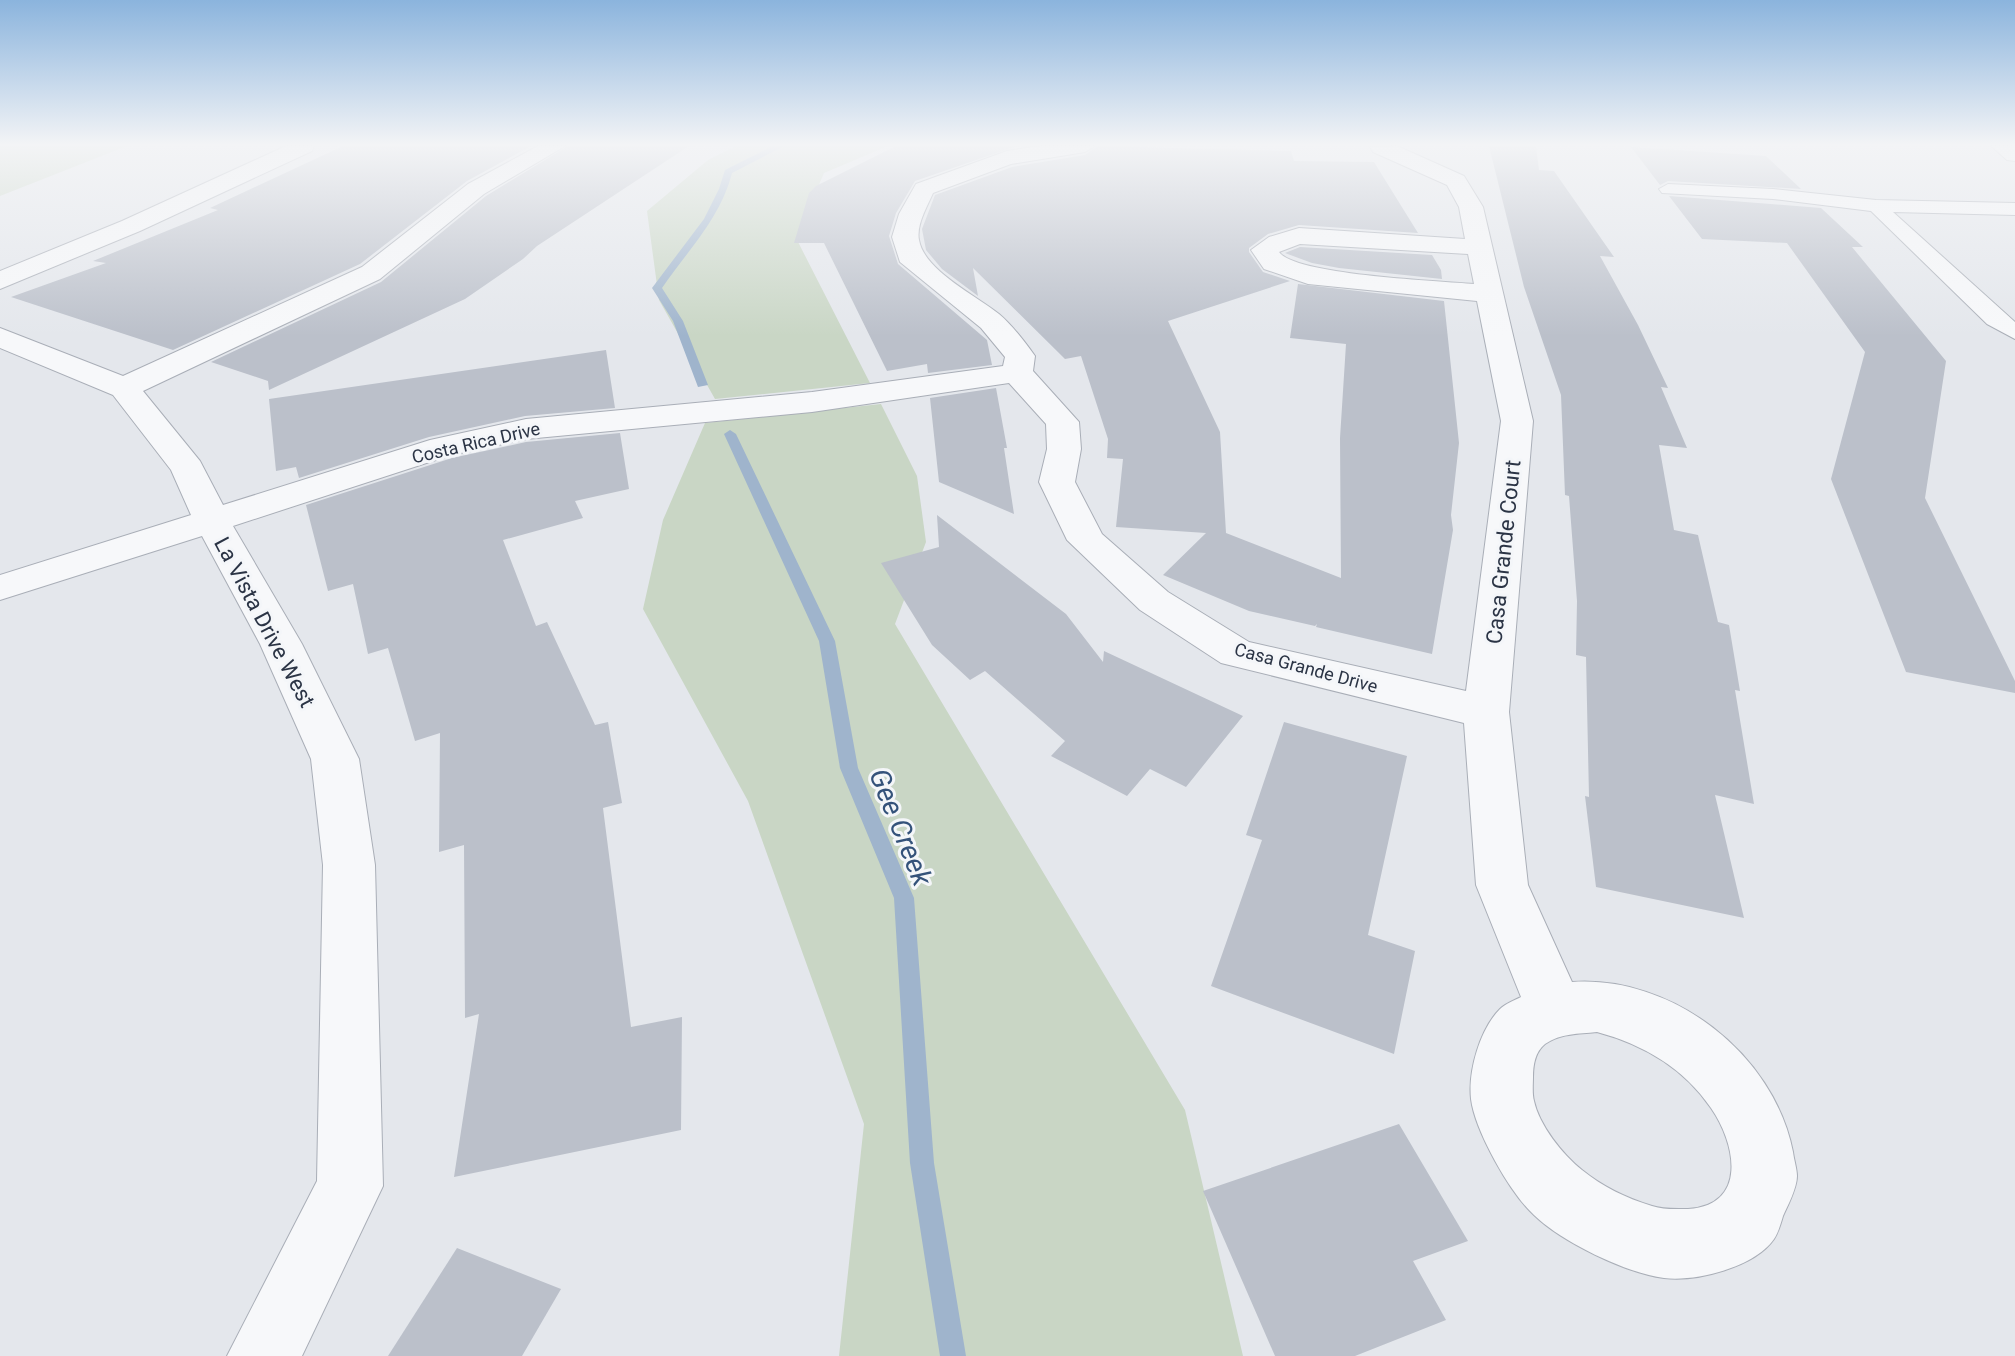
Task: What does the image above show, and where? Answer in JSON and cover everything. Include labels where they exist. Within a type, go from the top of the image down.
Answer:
[{"type":"street","points":[[0,281],[167,209]]},
{"type":"street","points":[[2,339],[124,388],[371,273],[451,209]]},
{"type":"street","name":"Casa Grande Drive","points":[[913,209],[905,237],[913,262],[991,322],[1020,356],[1017,373],[1062,422],[1064,449],[1057,482],[1086,540],[1154,601],[1236,653],[1486,712]]},
{"type":"street","name":"Casa Grande Court","points":[[1471,209],[1517,421],[1486,712],[1502,885],[1555,1009]]},
{"type":"street","points":[[1479,247],[1299,236],[1264,250],[1273,263],[1308,276],[1489,294]]},
{"type":"street","name":"Costa Rica Drive","points":[[0,588],[442,447],[526,429],[812,402],[1017,373]]},
{"type":"street","name":"La Vista Drive West","points":[[124,388],[188,468],[212,521],[281,644],[335,759],[349,865],[350,1186],[264,1356]]},
{"type":"lane","points":[[1879,209],[1995,319],[2015,332]]},
{"type":"green space","points":[[808,209],[796,238],[870,383],[715,399],[659,300],[647,211]]},
{"type":"green space","points":[[881,404],[917,476],[926,542],[895,624],[1185,1110],[1243,1356],[839,1356],[864,1124],[748,801],[643,609],[663,520],[705,423]]},
{"type":"building","points":[[215,209],[431,209],[360,264],[173,350],[11,297],[106,263],[93,261],[218,210]]},
{"type":"building","points":[[470,209],[593,209],[465,299],[269,390],[268,381],[211,362],[381,282]]},
{"type":"building","points":[[804,209],[898,209],[889,236],[898,264],[987,340],[992,365],[928,373],[927,364],[887,371],[824,243],[794,243]]},
{"type":"building","points":[[930,209],[1403,209],[1418,233],[1299,225],[1268,234],[1249,248],[1249,252],[1263,272],[1290,281],[1168,321],[1220,432],[1226,533],[1341,578],[1340,438],[1346,344],[1290,338],[1298,284],[1444,301],[1459,443],[1451,515],[1453,530],[1432,654],[1316,627],[1317,624],[1249,611],[1163,575],[1206,533],[1116,527],[1123,459],[1107,458],[1108,439],[1081,356],[1065,359],[973,268],[978,296],[942,269],[926,250],[922,229]]},
{"type":"building","points":[[1505,209],[1581,209],[1614,257],[1600,256],[1668,388],[1661,387],[1687,448],[1659,445],[1674,530],[1698,535],[1718,622],[1729,625],[1740,691],[1735,690],[1754,804],[1715,795],[1744,918],[1596,887],[1585,796],[1589,797],[1586,657],[1576,655],[1577,601],[1569,496],[1565,495],[1561,395],[1524,287]]},
{"type":"building","points":[[1679,209],[1822,209],[1863,247],[1852,247],[1946,361],[1925,498],[2015,681],[2015,693],[1906,672],[1831,479],[1865,352],[1787,243],[1702,239]]},
{"type":"building","points":[[1300,247],[1432,255],[1441,270],[1442,279],[1339,268],[1312,263],[1285,253]]},
{"type":"building","points":[[606,350],[615,408],[525,416],[429,437],[299,478],[296,467],[276,471],[269,399]]},
{"type":"building","points":[[996,388],[1007,448],[1004,448],[1014,514],[939,482],[930,398]]},
{"type":"building","points":[[620,433],[629,489],[575,501],[583,518],[503,540],[536,626],[547,622],[595,725],[608,722],[622,803],[603,808],[631,1027],[682,1017],[681,1130],[454,1177],[479,1014],[465,1018],[464,845],[439,852],[440,733],[415,741],[388,648],[368,654],[353,584],[328,591],[306,505],[452,458],[526,442]]},
{"type":"building","points":[[937,515],[1066,614],[1103,662],[1104,651],[1243,716],[1186,787],[1150,769],[1127,796],[1051,756],[1065,741],[985,671],[970,680],[932,645],[881,563],[939,547]]},
{"type":"building","points":[[1284,722],[1407,756],[1368,935],[1415,951],[1394,1054],[1211,986],[1262,840],[1246,835]]},
{"type":"building","points":[[1399,1124],[1468,1241],[1413,1261],[1446,1320],[1355,1356],[1275,1356],[1203,1191]]},
{"type":"building","points":[[457,1248],[561,1289],[522,1356],[388,1356]]},
{"type":"waterway","name":"Gee Creek","points":[[702,385],[678,321],[657,288],[714,209]]},
{"type":"waterway","name":"Gee Creek","points":[[730,434],[827,641],[849,768],[904,898],[922,1163],[953,1356]]}]
